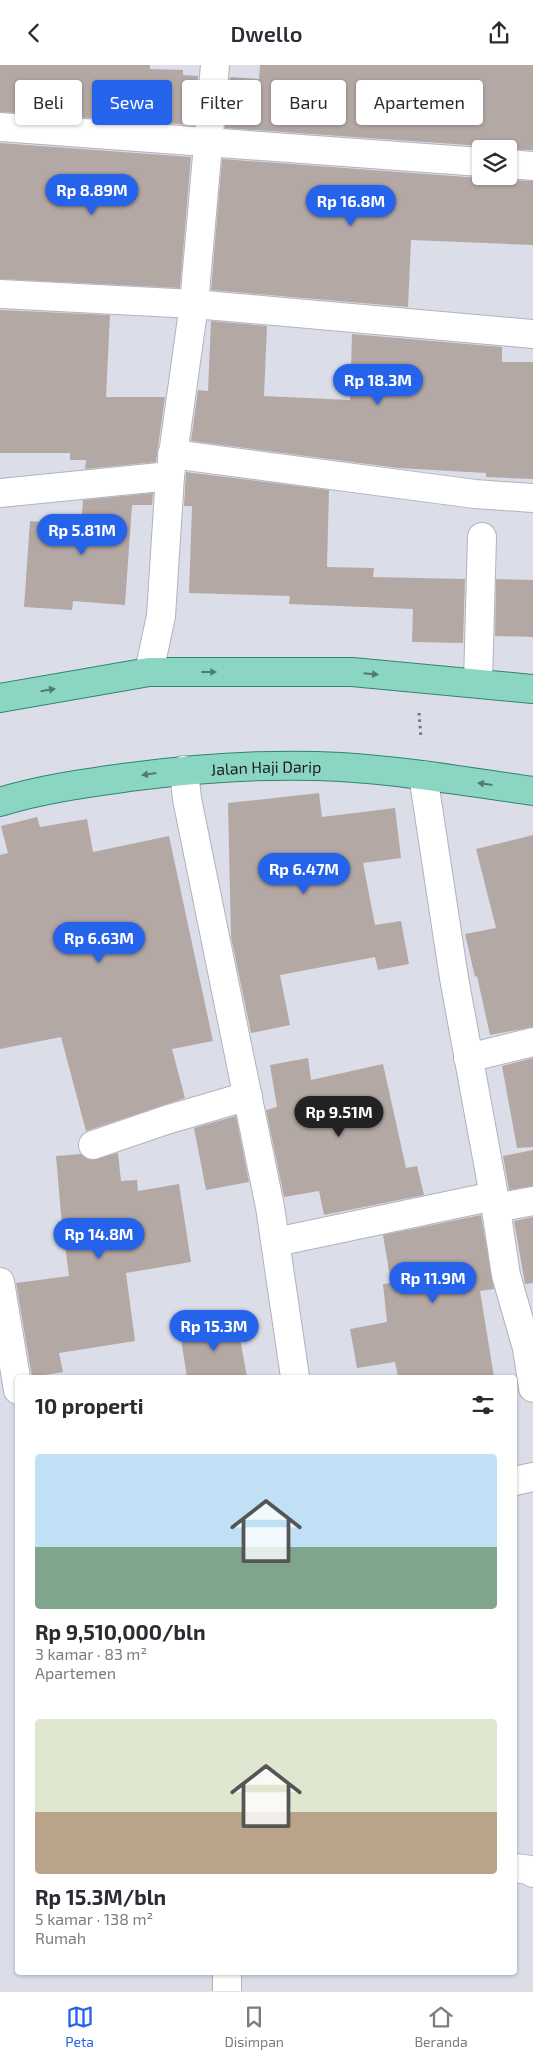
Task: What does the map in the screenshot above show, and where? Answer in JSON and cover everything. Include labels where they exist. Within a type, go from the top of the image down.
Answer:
[{"type":"main road","points":[[0,698],[149,672],[352,672],[478,682],[533,689]]},
{"type":"main road","name":"Jalan Haji Darip","points":[[0,802],[90,782],[184,770],[270,765],[341,767],[423,775],[533,791]]},
{"type":"street","points":[[149,672],[161,616],[171,465],[194,304],[215,65]]},
{"type":"street","points":[[0,127],[472,161]]},
{"type":"street","points":[[517,165],[533,166]]},
{"type":"street","points":[[0,294],[194,304],[533,334]]},
{"type":"street","points":[[0,493],[171,465],[533,499]]},
{"type":"street","points":[[478,682],[482,537]]},
{"type":"street","points":[[184,770],[187,799],[248,1095],[276,1242],[296,1375]]},
{"type":"street","points":[[423,775],[454,978],[495,1202],[506,1275],[530,1347],[533,1387]]},
{"type":"street","points":[[468,1058],[533,1043]]},
{"type":"street","points":[[93,1145],[192,1111],[248,1095]]},
{"type":"street","points":[[276,1242],[495,1202],[533,1201]]},
{"type":"street","points":[[0,1281],[16,1375]]},
{"type":"street","points":[[0,1395],[15,1391]]},
{"type":"street","points":[[517,1481],[533,1477]]},
{"type":"street","points":[[517,1868],[530,1870],[533,1873]]},
{"type":"street","points":[[227,1975],[227,1991]]},
{"type":"path","points":[[416,678],[423,775]]},
{"type":"building","points":[[0,65],[150,65],[150,69],[183,70],[183,75],[198,76],[198,80],[182,80],[182,124],[172,124],[172,80],[92,80],[92,118],[82,117],[82,80],[15,80],[15,113],[0,112]]},
{"type":"building","points":[[260,65],[533,65],[533,150],[517,150],[517,140],[472,140],[472,145],[225,128],[225,125],[261,125],[261,80],[230,80],[230,77],[259,79]]},
{"type":"building","points":[[0,143],[191,157],[180,288],[0,279]]},
{"type":"building","points":[[222,159],[472,177],[472,185],[517,185],[517,180],[533,181],[533,245],[411,240],[408,307],[211,290]]},
{"type":"building","points":[[0,310],[110,315],[106,397],[165,397],[156,462],[85,469],[86,460],[70,460],[70,453],[0,453]]},
{"type":"building","points":[[211,321],[267,326],[264,396],[350,400],[352,334],[502,347],[502,362],[533,362],[533,479],[486,477],[486,473],[398,468],[191,441],[198,390],[208,391]]},
{"type":"building","points":[[186,472],[329,490],[327,567],[374,568],[373,577],[465,579],[463,643],[412,642],[413,609],[289,604],[290,596],[189,593],[192,506],[184,506]]},
{"type":"building","points":[[153,493],[152,505],[132,505],[125,605],[73,601],[72,610],[24,607],[30,521],[81,525],[83,500]]},
{"type":"building","points":[[496,579],[533,580],[533,637],[495,636]]},
{"type":"building","points":[[319,793],[322,817],[395,808],[401,858],[363,863],[375,925],[401,921],[409,964],[378,970],[375,957],[280,975],[290,1025],[251,1033],[231,937],[228,803]]},
{"type":"building","points":[[37,817],[40,827],[87,819],[93,852],[169,836],[213,1041],[172,1049],[185,1098],[86,1131],[61,1037],[0,1049],[0,855],[8,853],[1,826]]},
{"type":"building","points":[[533,835],[533,1027],[490,1035],[477,976],[475,977],[465,934],[496,928],[476,849]]},
{"type":"building","points":[[308,1058],[311,1080],[383,1064],[406,1168],[417,1166],[424,1195],[324,1215],[319,1191],[284,1197],[266,1110],[277,1107],[270,1065]]},
{"type":"building","points":[[533,1058],[533,1147],[517,1148],[502,1066]]},
{"type":"building","points":[[236,1116],[249,1182],[206,1190],[194,1128]]},
{"type":"building","points":[[533,1150],[533,1186],[509,1190],[503,1156]]},
{"type":"building","points":[[118,1153],[121,1181],[137,1180],[138,1191],[179,1184],[191,1262],[126,1273],[135,1341],[59,1353],[63,1372],[32,1375],[16,1283],[69,1276],[56,1156],[81,1154],[90,1160]]},
{"type":"building","points":[[481,1215],[494,1289],[480,1291],[494,1375],[398,1375],[395,1362],[357,1368],[350,1329],[387,1322],[383,1284],[391,1283],[383,1235]]},
{"type":"building","points":[[533,1217],[533,1283],[525,1284],[514,1221]]},
{"type":"building","points":[[237,1321],[247,1375],[187,1375],[180,1333]]}]
